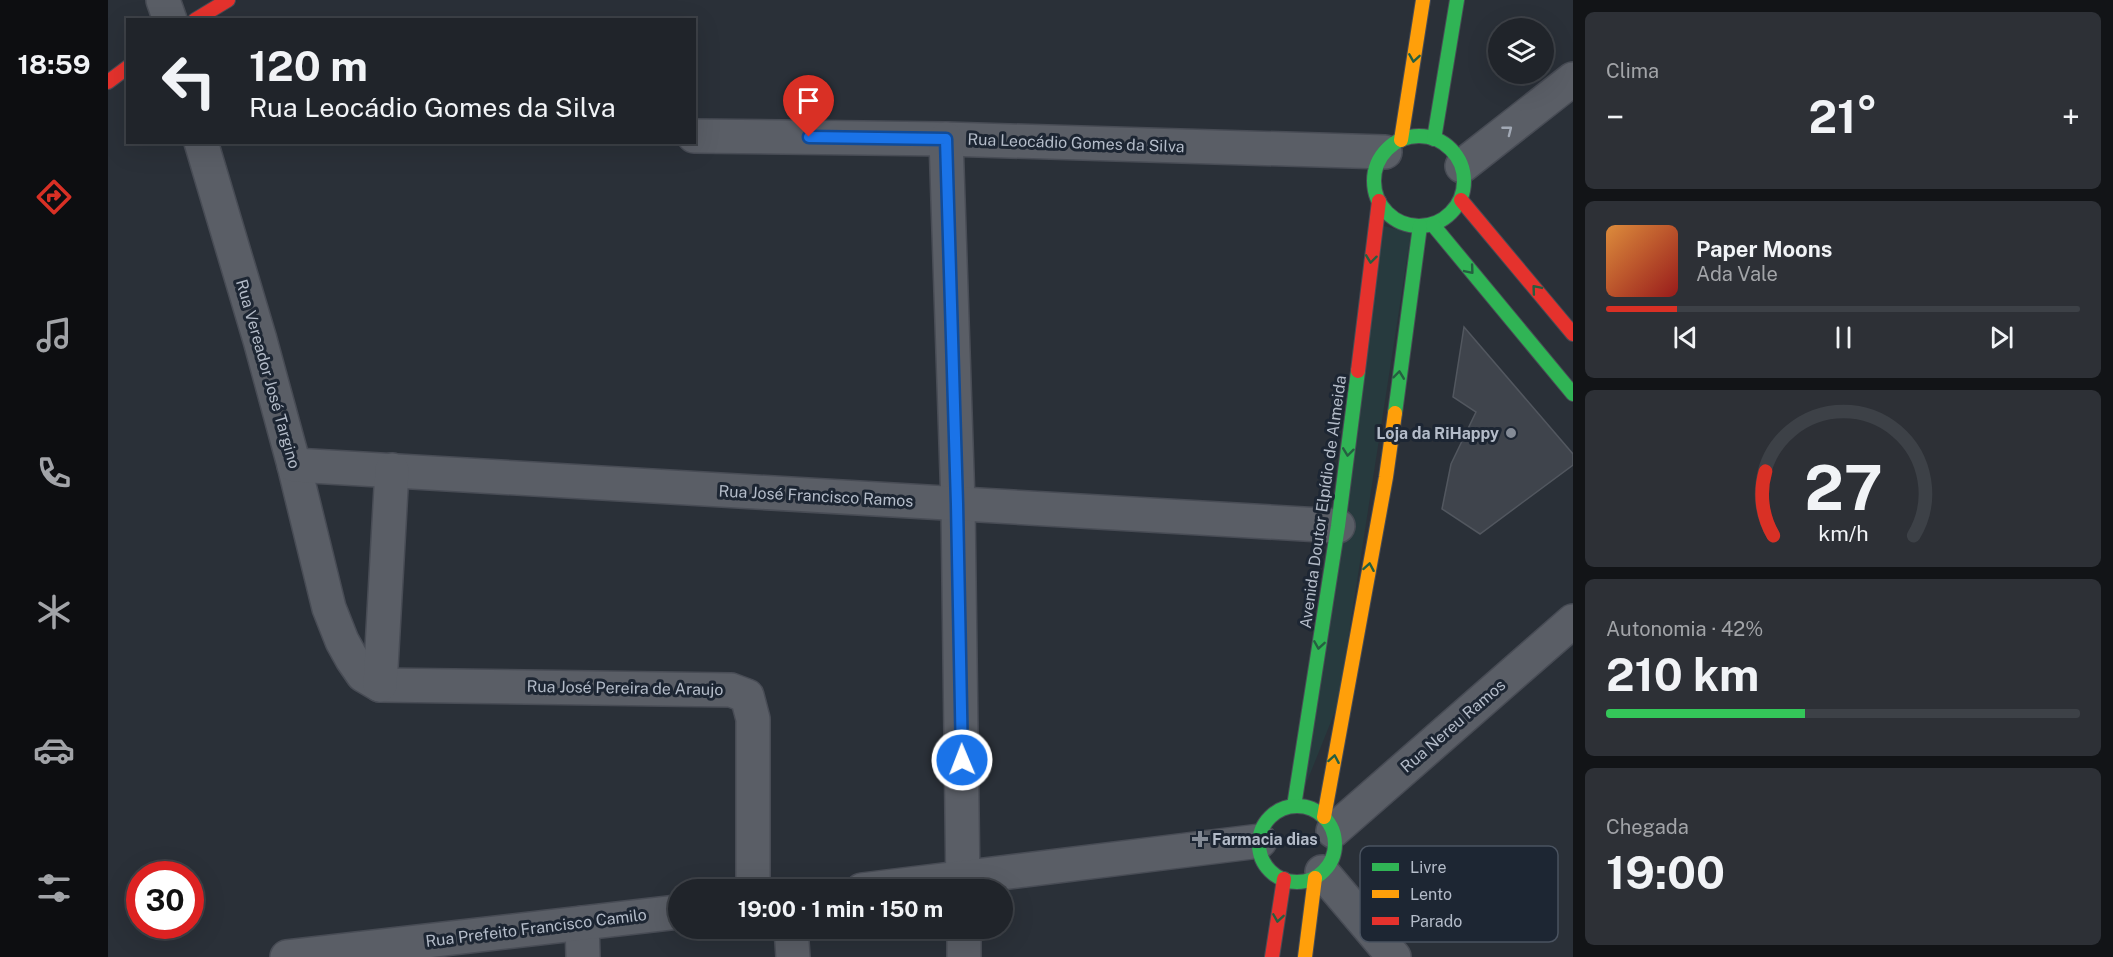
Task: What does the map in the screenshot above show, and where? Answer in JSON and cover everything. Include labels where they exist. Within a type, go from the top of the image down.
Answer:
[{"type":"main road","points":[[198,18],[228,0]]},
{"type":"main road","name":"Avenida Doutor Elpídio de Almeida","points":[[1294,806],[1338,526],[1378,201],[1374,189],[1374,175],[1378,163],[1393,146],[1423,0]]},
{"type":"main road","points":[[1434,138],[1457,0]]},
{"type":"main road","points":[[108,82],[126,68]]},
{"type":"main road","points":[[1378,201],[1391,216],[1409,225],[1426,225],[1454,211],[1464,190],[1462,166],[1456,154],[1446,145],[1434,138],[1412,137],[1393,146]]},
{"type":"main road","points":[[1461,200],[1573,334]]},
{"type":"main road","points":[[1426,225],[1573,394]]},
{"type":"main road","points":[[1329,824],[1426,225]]},
{"type":"main road","points":[[1294,806],[1315,810],[1329,824],[1336,842],[1334,853],[1330,864],[1319,875],[1305,881],[1284,879],[1275,875],[1263,860],[1260,841],[1266,821],[1274,814],[1294,806]]},
{"type":"main road","points":[[1305,957],[1319,875]]},
{"type":"main road","points":[[1272,957],[1284,879]]},
{"type":"street","points":[[163,0],[169,18]]},
{"type":"street","points":[[1462,166],[1573,79]]},
{"type":"street","name":"Rua Leocádio Gomes da Silva","points":[[696,136],[1393,146]]},
{"type":"street","points":[[946,139],[957,504],[963,879]]},
{"type":"street","name":"Rua Vereador José Targino","points":[[202,144],[294,465],[329,608],[352,659],[363,675],[380,685]]},
{"type":"street","name":"Rua José Francisco Ramos","points":[[294,465],[1338,526]]},
{"type":"street","points":[[380,685],[392,470]]},
{"type":"street","name":"Rua Nereu Ramos","points":[[1329,824],[1573,621]]},
{"type":"street","name":"Rua José Pereira de Araujo","points":[[380,685],[731,690],[747,696],[753,720],[753,879]]},
{"type":"street","points":[[991,879],[1260,841]]},
{"type":"street","points":[[1319,875],[1360,920]]},
{"type":"street","name":"Rua Prefeito Francisco Camilo","points":[[287,957],[668,913]]},
{"type":"street","points":[[582,923],[583,957]]},
{"type":"street","points":[[792,939],[793,957]]},
{"type":"street","points":[[964,939],[964,957]]},
{"type":"street","points":[[1380,942],[1394,957]]},
{"type":"green space","points":[[1384,226],[1411,233],[1338,704],[1300,799]]},
{"type":"building","name":"Loja da RiHappy","points":[[1464,327],[1573,454],[1573,465],[1480,534],[1442,509],[1451,464],[1476,412],[1453,397]]},
{"type":"traffic: fast","points":[[1434,139],[1457,0]]},
{"type":"traffic: fast","points":[[1419,136],[1436,140],[1451,149],[1460,164],[1464,181],[1460,198],[1451,213],[1436,222],[1419,226],[1402,222],[1387,213],[1378,198],[1374,181],[1378,164],[1387,149],[1402,140],[1419,136]]},
{"type":"traffic: fast","points":[[1433,225],[1573,394]]},
{"type":"traffic: fast","points":[[1395,413],[1420,226]]},
{"type":"traffic: fast","points":[[1294,806],[1338,526],[1358,371]]},
{"type":"traffic: fast","points":[[1297,806],[1311,809],[1324,817],[1332,830],[1335,844],[1332,858],[1324,871],[1311,879],[1297,882],[1283,879],[1270,871],[1262,858],[1259,844],[1262,830],[1270,817],[1283,809],[1297,806]]},
{"type":"traffic: slow","points":[[1401,140],[1423,0]]},
{"type":"traffic: slow","points":[[1324,817],[1386,477],[1395,413]]},
{"type":"traffic: slow","points":[[1305,957],[1315,878]]},
{"type":"traffic: jam","points":[[198,18],[228,0]]},
{"type":"traffic: jam","points":[[108,82],[126,68]]},
{"type":"traffic: jam","points":[[1461,200],[1573,334]]},
{"type":"traffic: jam","points":[[1358,371],[1379,201]]},
{"type":"traffic: jam","points":[[1272,957],[1284,879]]},
{"type":"place","name":"Loja da RiHappy","points":[[1511,433]]},
{"type":"place","name":"Farmacia dias","points":[[1200,839]]},
{"type":"route","points":[[809,137],[946,139],[962,760]]}]
